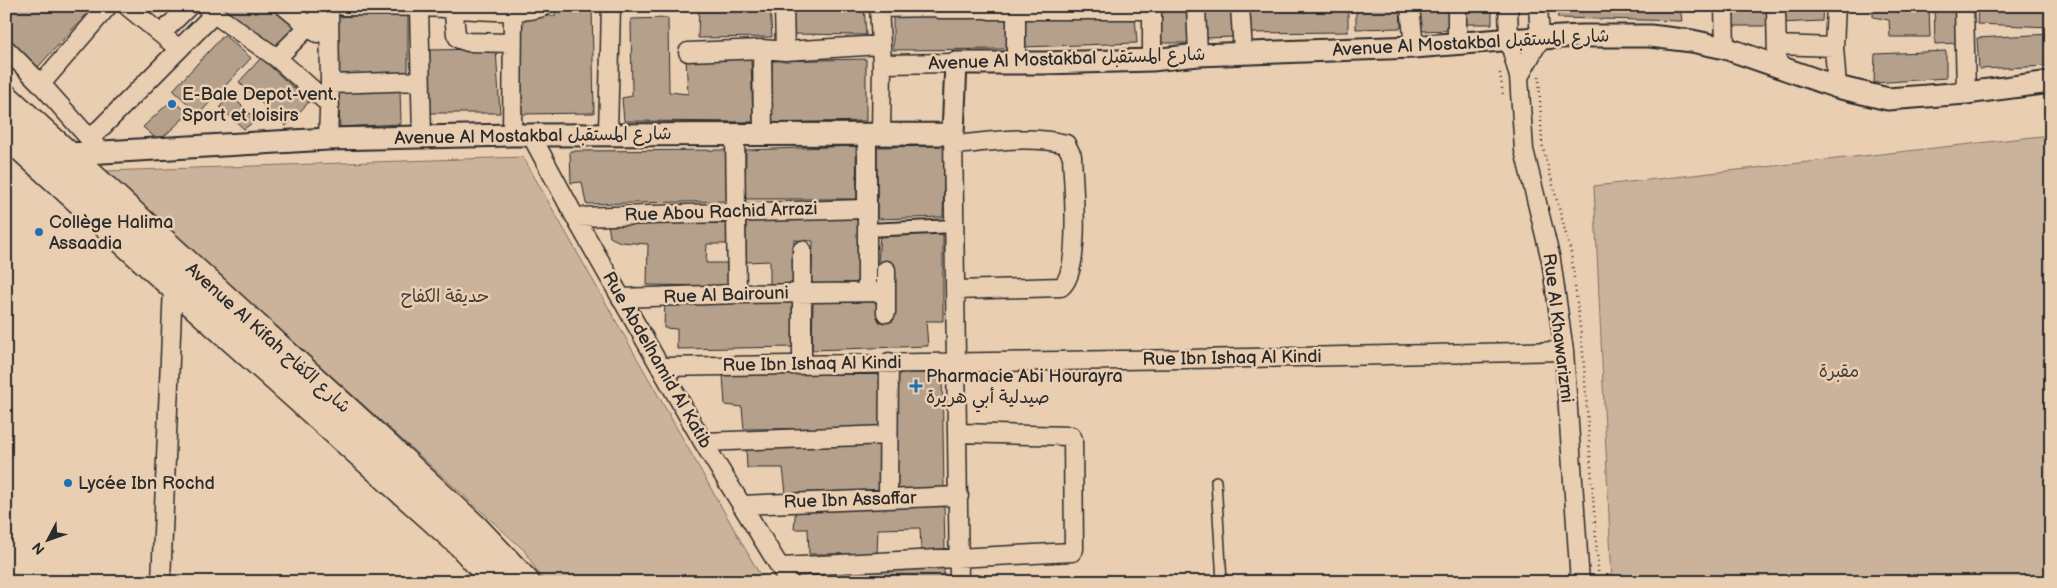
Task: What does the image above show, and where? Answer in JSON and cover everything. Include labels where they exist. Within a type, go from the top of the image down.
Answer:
[{"type":"main road","name":"Avenue Al Kifah شارع الكفاح","points":[[6,99],[87,149],[97,181],[468,522],[525,582]]},
{"type":"main road","name":"Avenue Al Kifah شارع الكفاح","points":[[6,133],[172,285],[460,543],[496,582]]},
{"type":"street","points":[[41,84],[108,6]]},
{"type":"street","points":[[127,6],[179,49]]},
{"type":"street","points":[[161,34],[189,6]]},
{"type":"street","points":[[284,6],[328,41]]},
{"type":"street","points":[[277,58],[329,6],[330,105],[328,139]]},
{"type":"street","points":[[343,6],[419,6],[513,11],[535,10],[544,6]]},
{"type":"street","points":[[419,6],[422,137]]},
{"type":"street","points":[[608,134],[611,6]]},
{"type":"street","points":[[784,6],[785,51]]},
{"type":"street","points":[[1196,6],[1198,54]]},
{"type":"street","points":[[1240,6],[1243,52]]},
{"type":"street","points":[[1410,6],[1414,47]]},
{"type":"street","points":[[1456,6],[1457,43]]},
{"type":"street","name":"Rue Al Khawarizmi","points":[[1508,6],[1509,40],[1519,77],[1524,150],[1551,260],[1564,352],[1580,582]]},
{"type":"street","points":[[1519,77],[1540,38],[1538,6]]},
{"type":"street","points":[[1724,6],[1725,48]]},
{"type":"street","points":[[1776,6],[1777,55],[1834,46]]},
{"type":"street","points":[[1836,6],[1834,46],[1837,87]]},
{"type":"street","points":[[1964,6],[1966,93]]},
{"type":"street","points":[[453,7],[458,39],[468,42],[512,43]]},
{"type":"street","points":[[867,292],[866,208],[882,64],[879,7],[1016,10],[1152,8],[1152,60]]},
{"type":"street","points":[[6,49],[41,84],[87,149],[179,49],[209,10],[277,58],[330,105]]},
{"type":"street","points":[[1016,10],[1016,63]]},
{"type":"street","points":[[513,11],[512,43],[522,135]]},
{"type":"street","name":"Avenue Al Mostakbal شارع المستقبل","points":[[882,64],[1152,60],[1198,54],[1414,47],[1581,36],[1650,36],[1777,55],[1837,87],[1888,99],[1966,93],[2051,82]]},
{"type":"street","points":[[688,52],[762,49],[785,51],[881,45]]},
{"type":"street","points":[[762,49],[763,133]]},
{"type":"street","points":[[956,63],[953,139],[959,582]]},
{"type":"street","points":[[330,84],[420,81]]},
{"type":"street","name":"Avenue Al Mostakbal شارع المستقبل","points":[[87,149],[328,139],[608,134],[874,133],[953,139]]},
{"type":"street","points":[[735,134],[737,294]]},
{"type":"street","name":"Rue Abdelhamid Al Katib","points":[[522,135],[575,217],[703,442],[785,574]]},
{"type":"street","points":[[953,139],[1052,140],[1066,144],[1072,156],[1075,256],[1066,284],[1061,287],[956,290]]},
{"type":"street","name":"Rue Abou Rachid Arrazi","points":[[575,217],[866,208]]},
{"type":"street","points":[[867,230],[955,226]]},
{"type":"street","name":"Rue Al Bairouni","points":[[802,250],[802,363]]},
{"type":"street","points":[[886,270],[886,313]]},
{"type":"street","points":[[162,582],[172,285]]},
{"type":"street","name":"Rue Al Bairouni","points":[[621,298],[885,292]]},
{"type":"street","name":"Rue Ibn Ishaq Al Kindi","points":[[661,366],[1564,352]]},
{"type":"street","points":[[888,498],[889,362]]},
{"type":"street","points":[[785,574],[958,559],[1072,552],[1074,549],[1073,439],[1071,436],[958,433]]},
{"type":"street","points":[[703,442],[888,435]]},
{"type":"street","name":"Rue Ibn Assaffar","points":[[741,505],[959,496]]},
{"type":"lane","points":[[1216,481],[1222,582]]},
{"type":"green space","name":"مقبرة","points":[[2051,135],[2051,582],[1612,582],[1594,186]]},
{"type":"green space","name":"حديقة الكفاح","points":[[523,157],[764,582],[544,582],[524,550],[105,171]]},
{"type":"building","points":[[6,6],[94,6],[38,67],[6,37]]},
{"type":"building","points":[[161,6],[174,6],[168,12]]},
{"type":"building","points":[[221,6],[274,6],[296,25],[272,50]]},
{"type":"building","points":[[290,6],[319,6],[305,19]]},
{"type":"building","points":[[555,6],[592,6],[594,113],[521,114],[520,17],[555,16]]},
{"type":"building","points":[[699,6],[770,6],[772,37],[698,38]]},
{"type":"building","points":[[790,6],[864,6],[866,35],[791,34]]},
{"type":"building","points":[[1157,6],[1192,6],[1193,43],[1158,43]]},
{"type":"building","points":[[1202,6],[1233,6],[1234,37],[1203,38]]},
{"type":"building","points":[[1245,6],[1348,6],[1348,32],[1245,33]]},
{"type":"building","points":[[1356,6],[1400,6],[1401,28],[1356,29]]},
{"type":"building","points":[[1418,6],[1453,6],[1453,30],[1420,31]]},
{"type":"building","points":[[1462,6],[1492,6],[1492,24],[1463,24]]},
{"type":"building","points":[[1557,6],[1680,6],[1682,21],[1558,18]]},
{"type":"building","points":[[1729,6],[1770,6],[1770,26],[1730,26]]},
{"type":"building","points":[[1778,6],[1823,6],[1822,21],[1779,23]]},
{"type":"building","points":[[1873,6],[1929,6],[1930,37],[1890,37],[1889,20],[1873,17]]},
{"type":"building","points":[[1934,6],[1958,6],[1961,43],[1935,44]]},
{"type":"building","points":[[1978,6],[2051,6],[2051,27],[1977,24]]},
{"type":"building","points":[[893,12],[1008,14],[1007,49],[893,50]]},
{"type":"building","points":[[408,13],[408,76],[339,77],[337,17]]},
{"type":"building","points":[[1023,16],[1135,16],[1137,43],[1023,47]]},
{"type":"building","points":[[668,18],[669,92],[688,94],[686,60],[751,59],[753,122],[624,121],[622,98],[632,96],[631,19]]},
{"type":"building","points":[[2051,34],[2051,66],[1979,69],[1977,38]]},
{"type":"building","points":[[224,35],[251,58],[199,114],[173,90]]},
{"type":"building","points":[[496,49],[500,113],[426,113],[426,50]]},
{"type":"building","points":[[1946,51],[1946,78],[1874,83],[1875,54]]},
{"type":"building","points":[[261,58],[309,102],[286,126],[239,82]]},
{"type":"building","points":[[866,59],[866,121],[772,123],[772,61]]},
{"type":"building","points":[[338,87],[400,87],[401,124],[340,127]]},
{"type":"building","points":[[230,94],[256,120],[244,129],[220,107]]},
{"type":"building","points":[[173,99],[188,114],[159,141],[143,127]]},
{"type":"building","points":[[856,146],[857,199],[745,199],[746,150]]},
{"type":"building","points":[[945,146],[943,217],[877,219],[877,147]]},
{"type":"building","points":[[732,150],[731,201],[586,204],[582,182],[571,183],[570,151]]},
{"type":"building","points":[[746,215],[858,216],[859,285],[811,285],[813,241],[794,240],[793,283],[770,284],[770,261],[746,262]]},
{"type":"building","points":[[731,216],[730,244],[707,244],[706,263],[727,263],[728,286],[647,285],[648,244],[620,242],[610,237],[608,224]]},
{"type":"building","points":[[880,234],[943,234],[943,321],[926,321],[928,346],[812,350],[813,302],[879,302],[879,322],[893,321],[894,263],[878,263]]},
{"type":"building","points":[[793,300],[794,347],[677,349],[677,329],[664,328],[665,301]]},
{"type":"building","points":[[894,373],[942,373],[944,489],[893,490]]},
{"type":"building","points":[[883,374],[881,428],[744,429],[742,407],[725,405],[723,375]]},
{"type":"building","points":[[880,442],[880,490],[786,493],[783,468],[747,468],[746,445]]},
{"type":"building","points":[[944,505],[945,551],[921,550],[920,528],[878,529],[877,554],[809,554],[808,529],[794,529],[796,506]]},
{"type":"building","points":[[944,566],[944,582],[832,582],[831,570]]},
{"type":"place","name":"E-Bale Depot-vent. Sport et loisirs","points":[[172,104]]},
{"type":"place","name":"Collège Halima Assaadia","points":[[39,232]]},
{"type":"place","name":"Pharmacie Abi Hourayra صيدلية أبي هريرة","points":[[916,386]]},
{"type":"place","name":"Lycée Ibn Rochd","points":[[68,483]]}]
